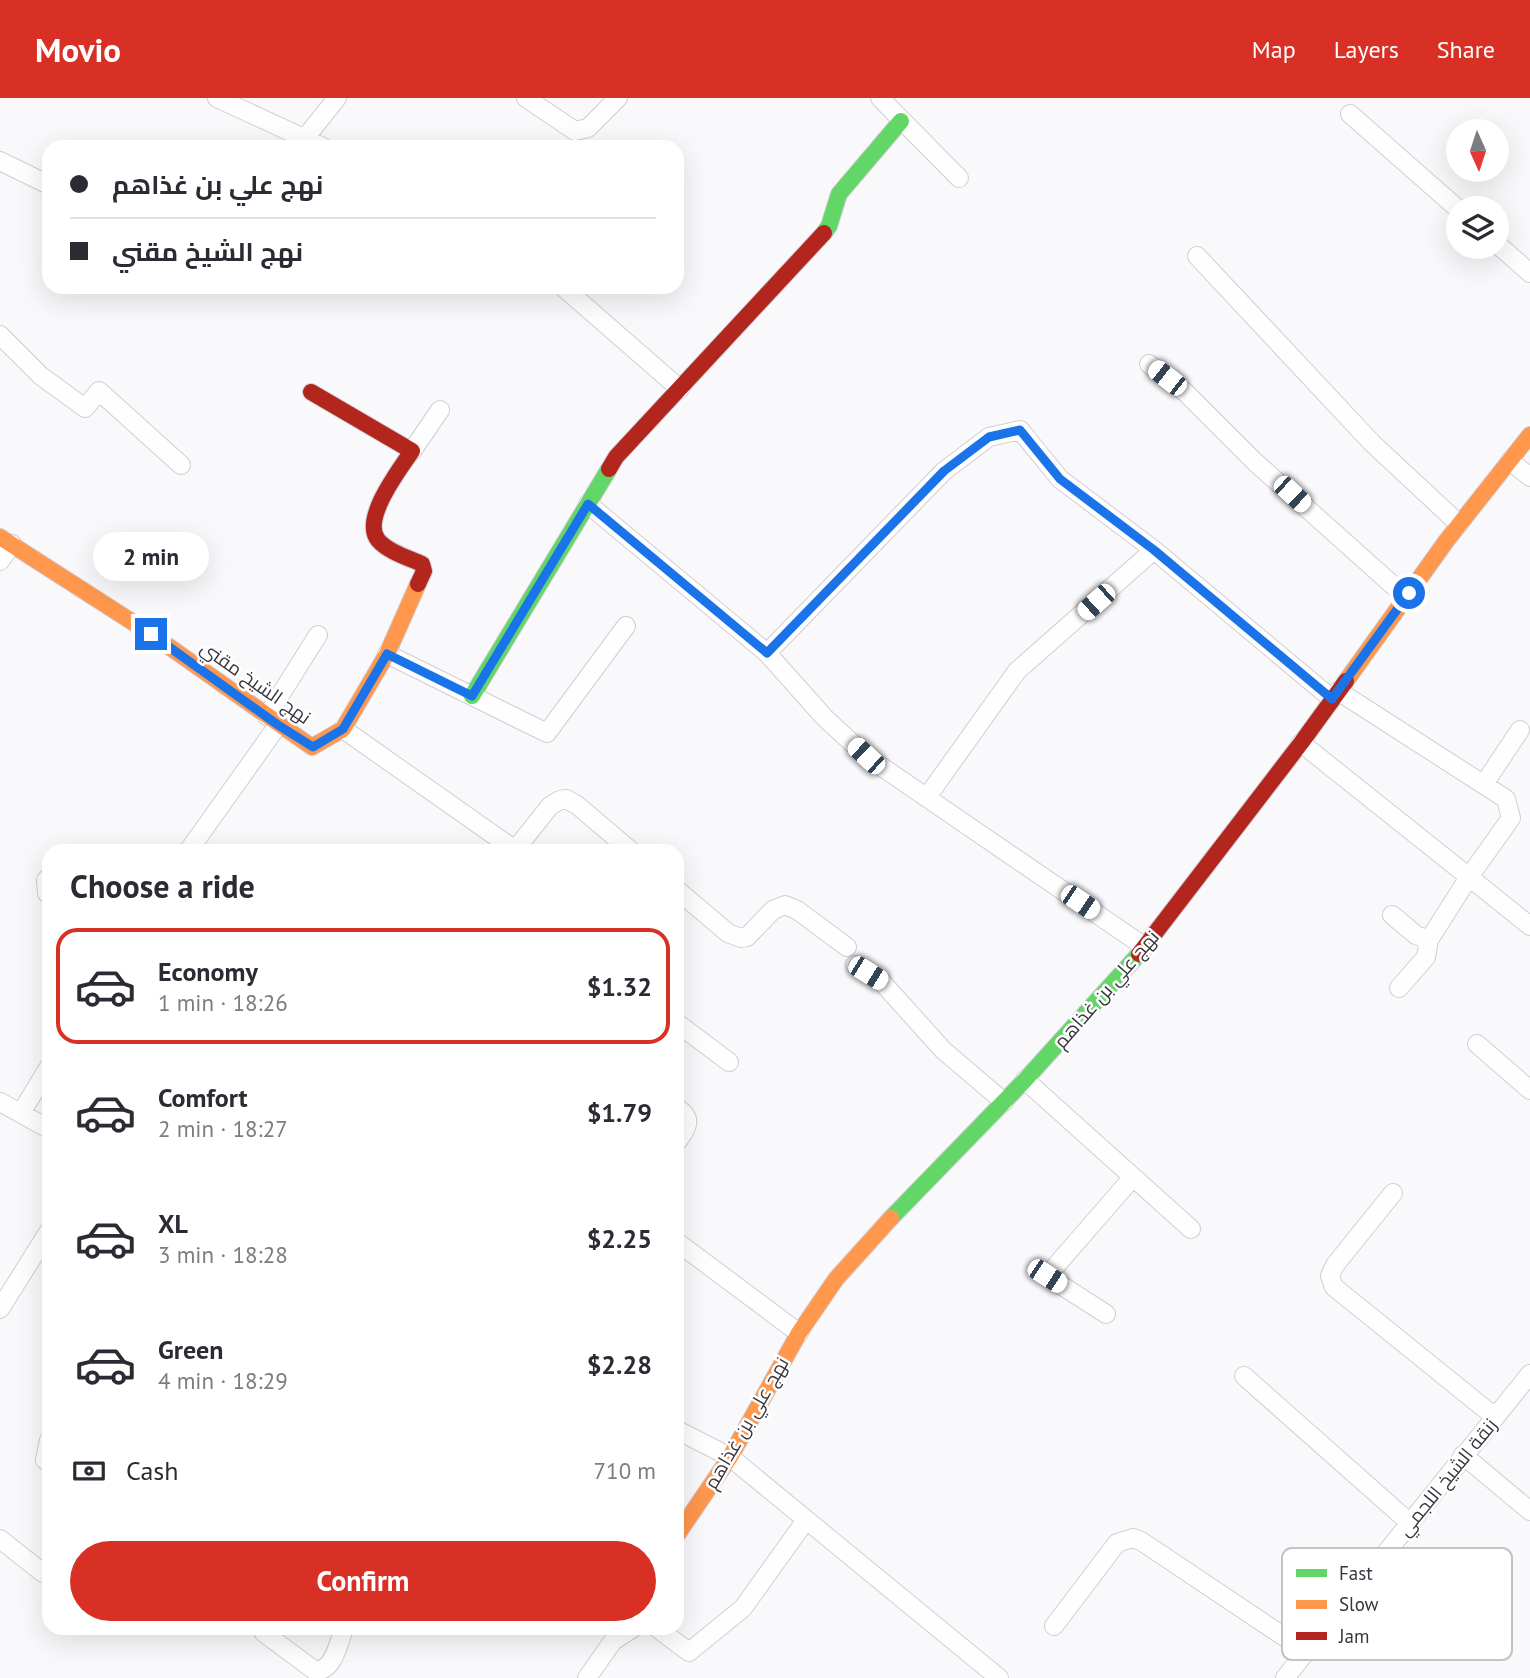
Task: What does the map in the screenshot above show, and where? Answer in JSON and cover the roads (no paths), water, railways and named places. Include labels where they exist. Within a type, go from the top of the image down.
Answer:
[{"type":"street","points":[[216,98],[309,140]]},
{"type":"street","points":[[305,138],[337,98]]},
{"type":"street","points":[[526,98],[575,131],[588,128],[618,98]]},
{"type":"street","points":[[880,98],[959,178]]},
{"type":"street","points":[[1350,114],[1446,198]]},
{"type":"street","points":[[472,696],[616,457],[821,237],[830,226],[839,194],[901,121]]},
{"type":"street","points":[[0,161],[42,182]]},
{"type":"street","points":[[1509,254],[1530,273]]},
{"type":"street","points":[[1197,256],[1372,443],[1459,524]]},
{"type":"street","points":[[571,294],[680,390]]},
{"type":"street","points":[[0,335],[41,376],[85,408],[99,391],[181,465]]},
{"type":"street","points":[[1149,364],[1185,393],[1255,462],[1406,597]]},
{"type":"street","points":[[311,392],[412,451]]},
{"type":"street","points":[[440,410],[376,510],[372,528],[379,541],[422,564],[424,571],[387,654],[343,729],[506,844]]},
{"type":"street","points":[[767,653],[944,471],[989,437],[1020,430],[1060,479],[1154,550],[1335,695],[1506,799],[1511,818],[1429,940],[1426,957],[1399,988]]},
{"type":"street","name":"نهج علي بن غذاهم","points":[[684,1525],[730,1457],[799,1333],[836,1279],[1025,1080],[1145,947],[1301,743],[1459,524],[1530,435]]},
{"type":"street","points":[[1510,461],[1530,477]]},
{"type":"street","points":[[588,504],[767,653],[824,717],[866,756],[1145,947]]},
{"type":"street","points":[[0,561],[6,541]]},
{"type":"street","name":"نهج الشيخ مقني","points":[[6,541],[151,634],[272,721],[313,747],[343,729]]},
{"type":"street","points":[[927,797],[1017,671],[1154,550]]},
{"type":"street","points":[[387,654],[547,733],[626,626]]},
{"type":"street","points":[[193,844],[272,721],[317,635]]},
{"type":"street","points":[[1484,784],[1520,730]]},
{"type":"street","points":[[1301,743],[1530,926]]},
{"type":"street","points":[[520,844],[550,806],[566,799],[577,804],[623,844]]},
{"type":"street","points":[[684,897],[734,937],[747,937],[773,910],[785,905],[797,910],[847,947]]},
{"type":"street","points":[[1392,915],[1416,935],[1429,940]]},
{"type":"street","points":[[855,965],[880,981],[943,1050],[1004,1102]]},
{"type":"street","points":[[684,1028],[729,1062]]},
{"type":"street","points":[[1477,1044],[1530,1090]]},
{"type":"street","points":[[21,1113],[42,1078]]},
{"type":"street","points":[[1025,1080],[1191,1229]]},
{"type":"street","points":[[0,1102],[42,1125]]},
{"type":"street","points":[[684,1112],[689,1120],[684,1132]]},
{"type":"street","points":[[1106,1314],[1047,1276],[1133,1177]]},
{"type":"street","points":[[1393,1193],[1329,1276],[1334,1287],[1494,1417]]},
{"type":"street","points":[[0,1309],[42,1242]]},
{"type":"street","points":[[684,1247],[799,1333]]},
{"type":"street","name":"زنقة الشيخ اللجمي","points":[[1390,1548],[1530,1374]]},
{"type":"street","points":[[1244,1376],[1410,1523]]},
{"type":"street","points":[[684,1434],[730,1457],[999,1678]]},
{"type":"street","points":[[1463,1455],[1530,1511]]},
{"type":"street","points":[[666,1635],[689,1653],[743,1608],[806,1520]]},
{"type":"street","points":[[1054,1626],[1117,1543],[1133,1538],[1282,1635]]},
{"type":"street","points":[[0,1539],[42,1572]]},
{"type":"street","points":[[267,1635],[314,1670],[321,1671],[327,1668],[332,1660],[341,1635]]},
{"type":"street","points":[[587,1678],[613,1641],[622,1635]]},
{"type":"street","name":"زنقة الشيخ اللجمي","points":[[1285,1678],[1300,1660]]}]
